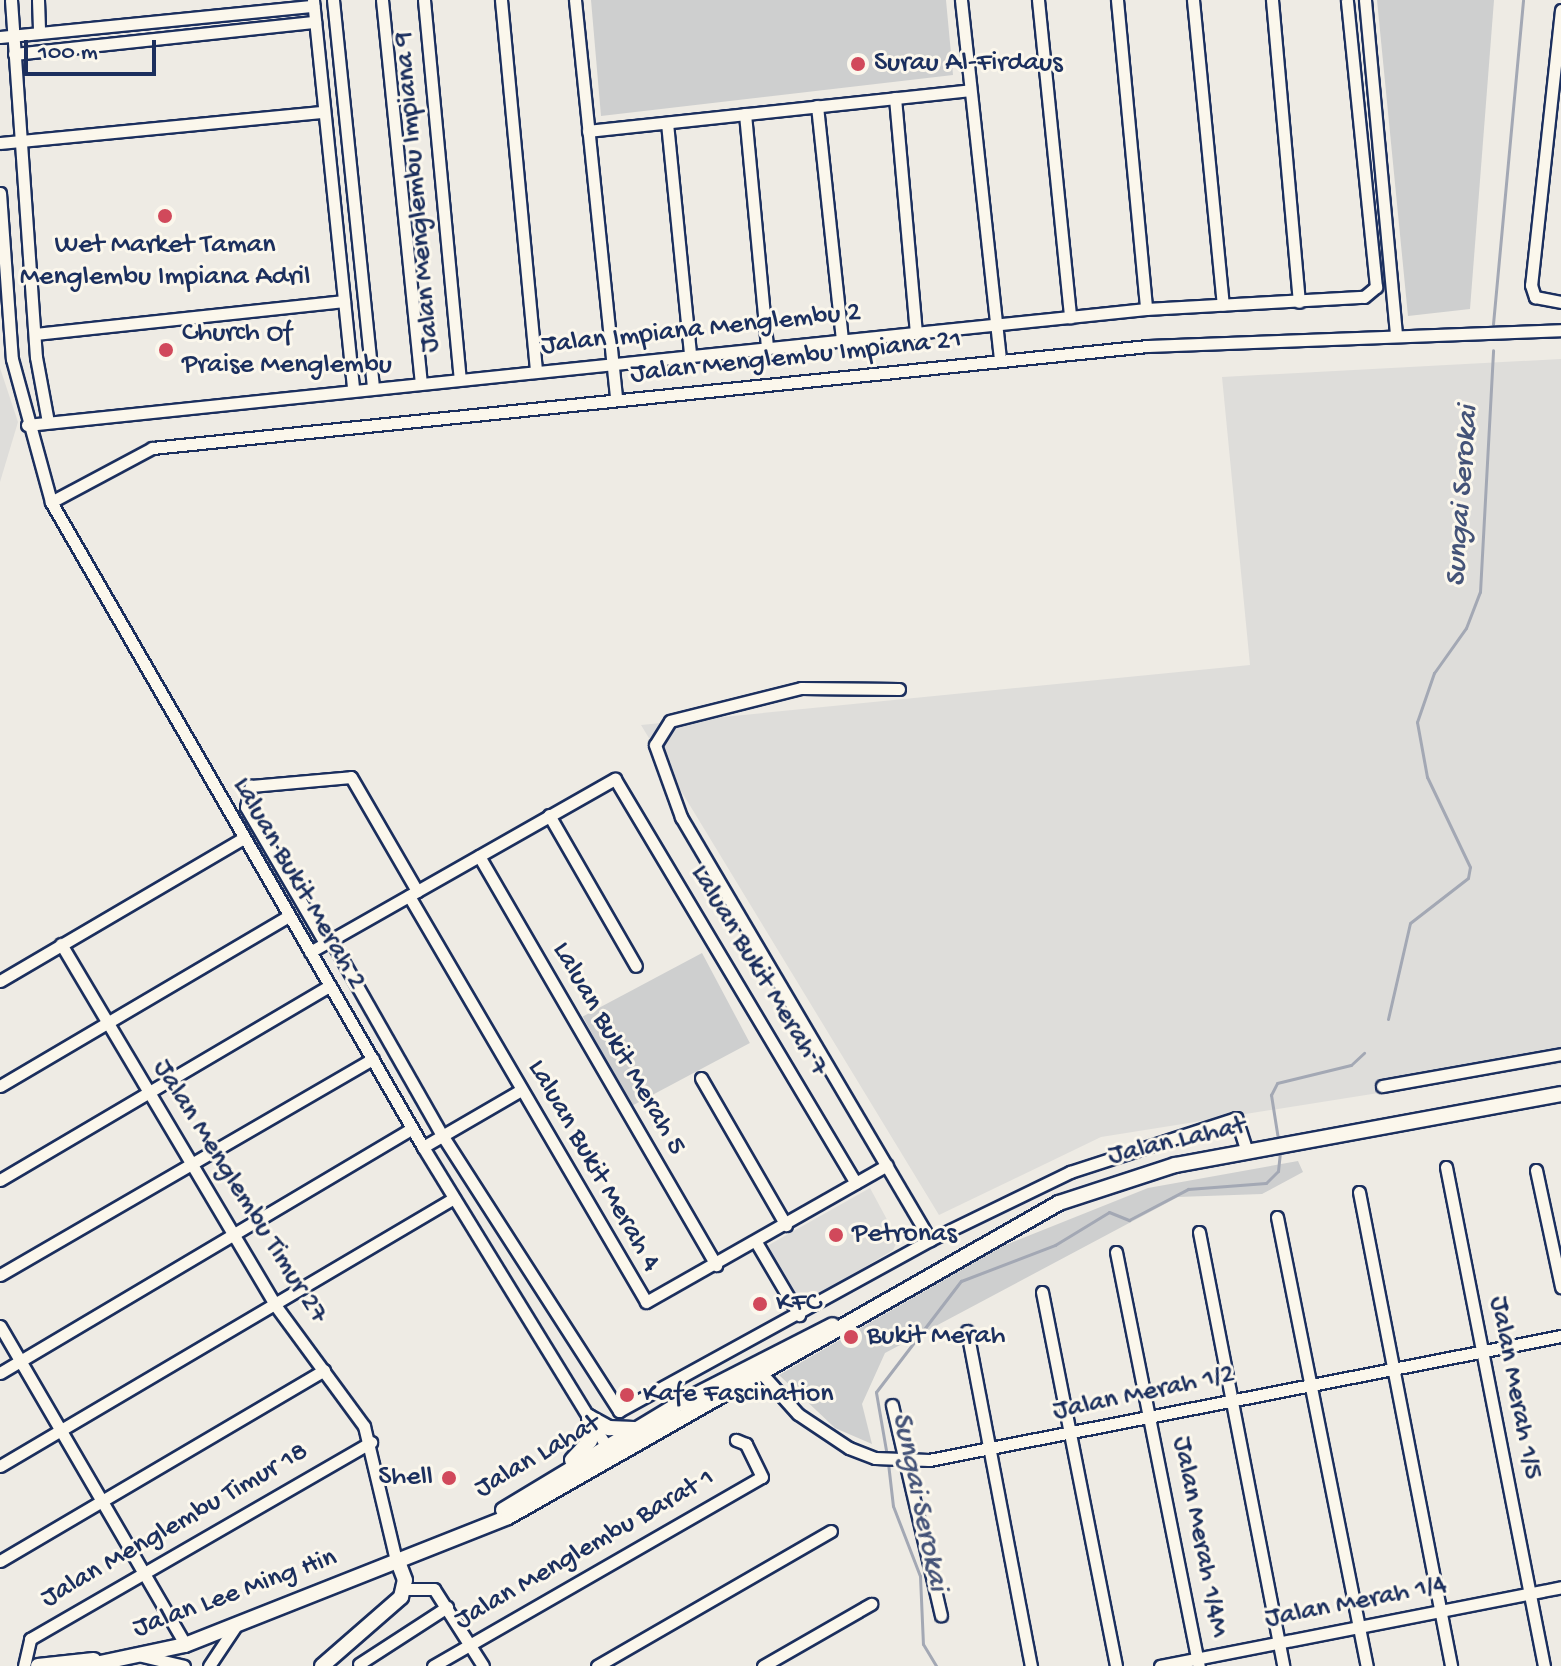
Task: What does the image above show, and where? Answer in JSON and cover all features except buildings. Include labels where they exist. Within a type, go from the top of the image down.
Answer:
[{"type":"main road","name":"Jalan Lahat","points":[[396,1558],[504,1510],[682,1402],[1059,1203],[1247,1151],[1561,1094]]},
{"type":"main road","name":"Jalan Lahat","points":[[396,1558],[529,1506],[763,1375],[828,1326]]},
{"type":"main road","points":[[682,1402],[763,1375]]},
{"type":"main road","points":[[529,1506],[595,1465],[607,1447],[621,1449],[693,1414]]},
{"type":"main road","points":[[504,1510],[584,1451],[589,1417],[609,1428],[638,1428]]},
{"type":"main road","points":[[322,1666],[405,1589],[396,1558]]},
{"type":"main road","name":"Jalan Lee Ming Hin","points":[[86,1666],[140,1656],[235,1627],[396,1558]]},
{"type":"main road","name":"Jalan Lee Ming Hin","points":[[38,1666],[183,1640],[396,1558]]},
{"type":"street","points":[[11,0],[6,37],[14,54],[35,334],[48,422]]},
{"type":"street","points":[[38,0],[39,33]]},
{"type":"street","points":[[333,0],[373,388]]},
{"type":"street","points":[[382,0],[421,382]]},
{"type":"street","name":"Jalan Menglembu Impiana 9","points":[[424,0],[460,379]]},
{"type":"street","points":[[501,0],[536,371]]},
{"type":"street","points":[[575,0],[616,400]]},
{"type":"street","points":[[961,0],[1000,361]]},
{"type":"street","points":[[1038,0],[1070,317]]},
{"type":"street","points":[[1117,0],[1146,309]]},
{"type":"street","points":[[1193,0],[1223,305]]},
{"type":"street","points":[[1272,0],[1299,302]]},
{"type":"street","name":"Jalan Impiana Menglembu 2","points":[[27,425],[1146,309],[1364,297],[1376,287],[1347,0]]},
{"type":"street","points":[[1365,0],[1396,335]]},
{"type":"street","points":[[6,37],[313,3],[353,390]]},
{"type":"street","points":[[1561,10],[1559,58],[1531,285],[1535,297],[1561,302]]},
{"type":"street","points":[[14,54],[315,22]]},
{"type":"street","points":[[588,131],[970,90]]},
{"type":"street","points":[[895,98],[916,333]]},
{"type":"street","points":[[817,106],[842,340]]},
{"type":"street","points":[[0,143],[324,112]]},
{"type":"street","points":[[745,114],[767,348]]},
{"type":"street","points":[[667,123],[690,355]]},
{"type":"street","name":"Laluan Bukit Merah 2","points":[[0,193],[4,320],[27,425],[51,502],[423,1147],[607,1447]]},
{"type":"street","points":[[35,334],[344,301]]},
{"type":"street","name":"Jalan Menglembu Impiana 21","points":[[51,502],[152,448],[1000,361],[1396,335],[1561,330]]},
{"type":"street","points":[[899,689],[845,694],[833,686],[801,688],[670,721],[655,745],[681,817],[930,1240]]},
{"type":"street","name":"Laluan Bukit Merah 2","points":[[413,893],[351,777],[251,786],[246,807],[442,1135],[610,1406],[631,1410],[799,1315]]},
{"type":"street","name":"Laluan Bukit Merah 7","points":[[549,815],[610,780],[620,783],[856,1183]]},
{"type":"street","points":[[310,952],[549,815],[636,966]]},
{"type":"street","points":[[0,981],[244,838]]},
{"type":"street","name":"Laluan Bukit Merah 5","points":[[479,856],[716,1265]]},
{"type":"street","name":"Laluan Bukit Merah 4","points":[[413,893],[521,1090],[641,1297],[655,1303],[887,1165]]},
{"type":"street","points":[[0,1086],[289,916]]},
{"type":"street","name":"Jalan Menglembu Timur 27","points":[[61,944],[275,1305],[324,1370],[371,1442],[396,1558]]},
{"type":"street","points":[[0,1180],[330,986]]},
{"type":"street","points":[[1382,1086],[1561,1054]]},
{"type":"street","points":[[0,1275],[373,1059]]},
{"type":"street","points":[[701,1078],[786,1225]]},
{"type":"street","points":[[423,1147],[521,1090]]},
{"type":"street","points":[[756,1242],[799,1315],[930,1240],[1070,1172],[1236,1118],[1247,1151]]},
{"type":"street","points":[[0,1373],[412,1128]]},
{"type":"street","name":"Jalan Merah 1/5","points":[[1446,1167],[1544,1666]]},
{"type":"street","points":[[1536,1170],[1561,1287]]},
{"type":"street","points":[[1359,1192],[1451,1666]]},
{"type":"street","points":[[0,1466],[454,1198]]},
{"type":"street","points":[[1277,1217],[1367,1666]]},
{"type":"street","points":[[1199,1232],[1283,1666]]},
{"type":"street","name":"Jalan Merah 1/4M","points":[[1116,1252],[1198,1662]]},
{"type":"street","points":[[504,1278],[523,1265]]},
{"type":"street","points":[[1042,1292],[1073,1435],[1116,1666]]},
{"type":"street","points":[[0,1326],[183,1640]]},
{"type":"street","points":[[967,1331],[1031,1666]]},
{"type":"street","name":"Jalan Merah 1/2","points":[[763,1375],[824,1435],[875,1458],[907,1460],[1073,1435],[1312,1383],[1561,1336]]},
{"type":"street","points":[[0,1561],[324,1370]]},
{"type":"street","points":[[892,1405],[941,1615]]},
{"type":"street","name":"Jalan Menglembu Barat 1","points":[[433,1666],[762,1477],[746,1444],[736,1440]]},
{"type":"street","name":"Jalan Menglembu Timur 18","points":[[24,1666],[30,1639],[371,1442]]},
{"type":"street","points":[[597,1666],[831,1531]]},
{"type":"street","name":"Jalan Merah 1/4","points":[[1160,1666],[1198,1662],[1278,1643],[1561,1587]]},
{"type":"street","points":[[405,1589],[434,1589],[483,1666]]},
{"type":"street","points":[[763,1666],[871,1604]]},
{"type":"street","points":[[359,1664],[447,1607]]},
{"type":"street","points":[[209,1666],[235,1627]]},
{"type":"street","points":[[140,1656],[184,1666]]},
{"type":"shaded area","points":[[591,0],[946,0],[953,75],[601,116]]},
{"type":"shaded area","points":[[1377,0],[1494,0],[1470,309],[1408,316]]},
{"type":"shaded area","points":[[1561,359],[1561,1064],[1101,1137],[939,1215],[641,725],[1250,665],[1222,377]]},
{"type":"shaded area","points":[[0,368],[18,422],[0,482]]},
{"type":"shaded area","points":[[702,953],[750,1043],[631,1106],[583,1016]]},
{"type":"shaded area","points":[[1298,1161],[1303,1172],[1262,1194],[1178,1197],[885,1353],[862,1404],[872,1444],[835,1428],[779,1375],[1003,1246],[1148,1188]]},
{"type":"shaded area","points":[[870,1188],[898,1240],[893,1250],[802,1305],[767,1246]]},
{"type":"waterway","name":"Sungai Serokai","points":[[1493,324],[1523,0]]},
{"type":"waterway","name":"Sungai Serokai","points":[[1388,1019],[1410,923],[1468,878],[1470,867],[1427,777],[1417,722],[1434,673],[1466,628],[1480,592],[1493,350]]},
{"type":"waterway","name":"Sungai Serokai","points":[[1278,1139],[1271,1095],[1277,1083],[1351,1065],[1364,1053]]},
{"type":"waterway","name":"Sungai Serokai","points":[[887,1456],[876,1392],[961,1281],[1055,1245],[1109,1212],[1129,1220],[1188,1189],[1266,1183],[1278,1171],[1280,1151]]},
{"type":"waterway","name":"Sungai Serokai","points":[[888,1463],[893,1506],[920,1576],[923,1644],[936,1666]]},
{"type":"place","name":"Surau Al-Firdaus","points":[[858,64]]},
{"type":"place","name":"Wet Market Taman Menglembu Impiana Adril","points":[[165,216]]},
{"type":"place","name":"Church Of Praise Menglembu","points":[[166,350]]},
{"type":"place","name":"Petronas","points":[[836,1235]]},
{"type":"place","name":"KFC","points":[[760,1304]]},
{"type":"place","name":"Bukit Merah","points":[[851,1337]]},
{"type":"place","name":"Kafe Fascination","points":[[627,1395]]},
{"type":"place","name":"Shell","points":[[449,1478]]}]
